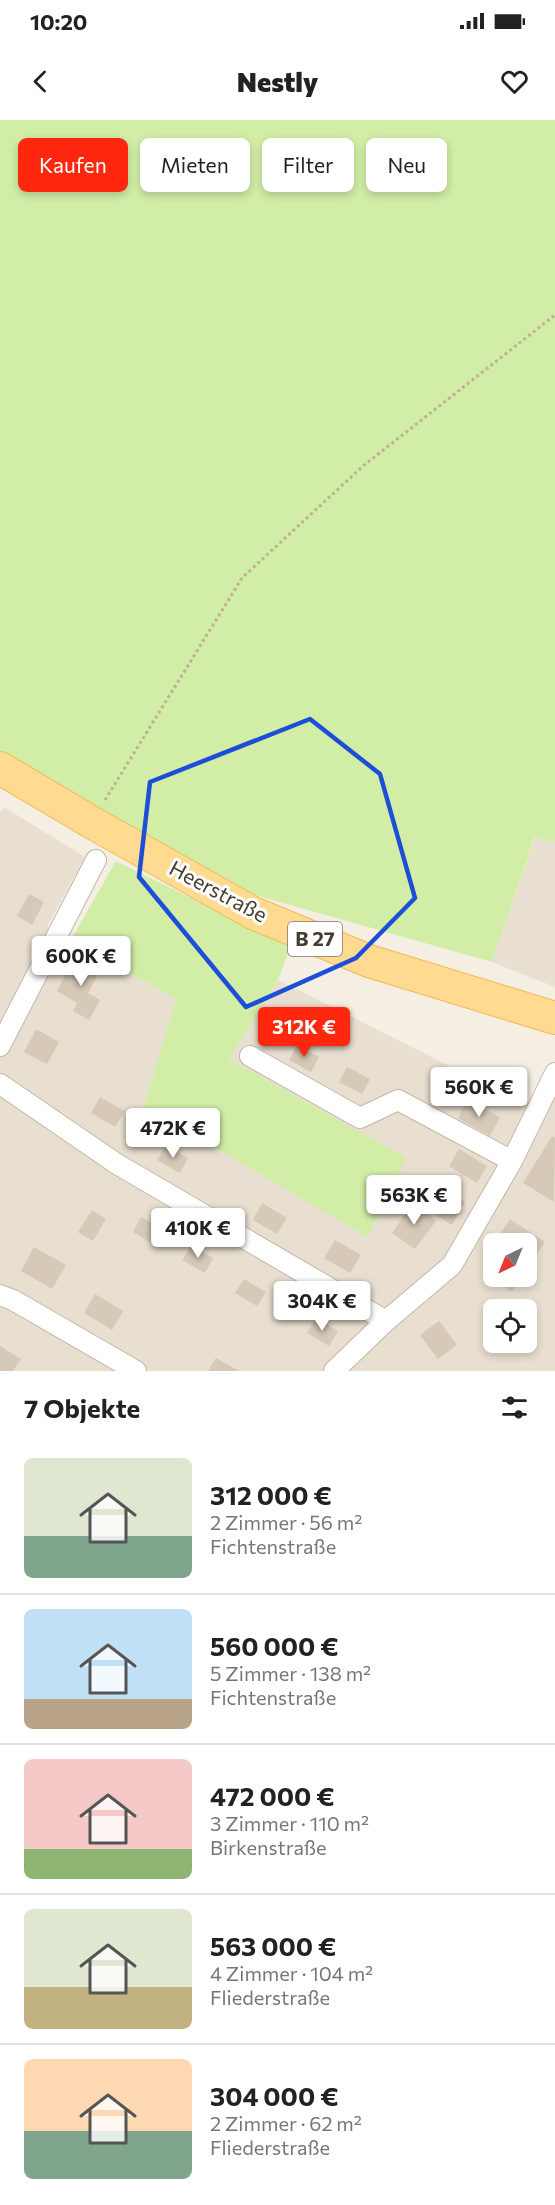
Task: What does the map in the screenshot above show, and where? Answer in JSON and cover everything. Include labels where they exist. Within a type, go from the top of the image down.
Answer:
[{"type":"main road","name":"B 27","points":[[0,768],[92,822]]},
{"type":"main road","name":"Heerstraße","points":[[92,822],[253,913],[369,961],[555,1018]]},
{"type":"street","points":[[0,1046],[96,860]]},
{"type":"street","points":[[250,1056],[360,1118],[399,1100],[512,1161]]},
{"type":"street","points":[[334,1371],[386,1321],[452,1264],[512,1161],[555,1073]]},
{"type":"street","points":[[0,1084],[117,1164],[386,1321]]},
{"type":"street","points":[[0,1296],[13,1300],[136,1371]]},
{"type":"path","points":[[92,822],[242,578],[363,466],[555,315]]},
{"type":"highlighted area","points":[[310,719],[380,774],[415,898],[356,958],[246,1007],[139,877],[150,782]]},
{"type":"shaded area","points":[[4,807],[85,857],[47,927],[176,999],[144,1106],[405,1158],[229,1059],[278,980],[545,1114],[555,1095],[555,1371],[0,1371],[0,812]]},
{"type":"shaded area","points":[[536,836],[555,842],[555,987],[492,962]]},
{"type":"green space","points":[[0,120],[555,120],[555,842],[535,837],[492,962],[248,893],[99,810],[0,751]]},
{"type":"green space","points":[[116,861],[290,947],[278,980],[229,1059],[406,1158],[368,1237],[144,1106],[176,999],[71,940]]},
{"type":"building","points":[[29,894],[44,902],[32,925],[17,916]]},
{"type":"building","points":[[75,957],[100,971],[88,993],[100,1000],[89,1020],[73,1011],[77,1003],[57,991]]},
{"type":"building","points":[[36,1029],[59,1042],[47,1064],[24,1052]]},
{"type":"building","points":[[297,1045],[319,1057],[311,1072],[289,1060]]},
{"type":"building","points":[[347,1067],[370,1079],[362,1094],[339,1082]]},
{"type":"building","points":[[100,1097],[125,1111],[115,1127],[91,1113]]},
{"type":"building","points":[[467,1100],[500,1117],[490,1136],[458,1118]]},
{"type":"building","points":[[552,1136],[555,1138],[554,1202],[523,1183]]},
{"type":"building","points":[[166,1145],[188,1158],[180,1173],[157,1160]]},
{"type":"building","points":[[459,1149],[487,1166],[477,1183],[449,1166]]},
{"type":"building","points":[[450,1194],[465,1202],[452,1225],[437,1216]]},
{"type":"building","points":[[262,1203],[287,1218],[277,1234],[253,1220]]},
{"type":"building","points":[[413,1203],[436,1221],[415,1249],[392,1233]]},
{"type":"building","points":[[92,1210],[106,1219],[93,1241],[78,1232]]},
{"type":"building","points":[[141,1217],[164,1230],[155,1245],[133,1232]]},
{"type":"building","points":[[510,1219],[531,1233],[501,1233]]},
{"type":"building","points":[[537,1237],[545,1242],[537,1253]]},
{"type":"building","points":[[335,1240],[361,1255],[350,1273],[324,1258]]},
{"type":"building","points":[[191,1246],[213,1258],[205,1273],[182,1260]]},
{"type":"building","points":[[34,1247],[66,1265],[52,1289],[21,1271]]},
{"type":"building","points":[[244,1279],[266,1292],[257,1306],[235,1293]]},
{"type":"building","points":[[505,1287],[515,1287],[512,1292]]},
{"type":"building","points":[[95,1294],[123,1311],[112,1330],[84,1313]]},
{"type":"building","points":[[316,1318],[338,1331],[329,1346],[307,1333]]},
{"type":"building","points":[[439,1321],[457,1345],[438,1359],[420,1335]]},
{"type":"building","points":[[0,1346],[21,1359],[13,1371],[0,1371]]},
{"type":"building","points":[[216,1358],[239,1371],[208,1371]]}]
